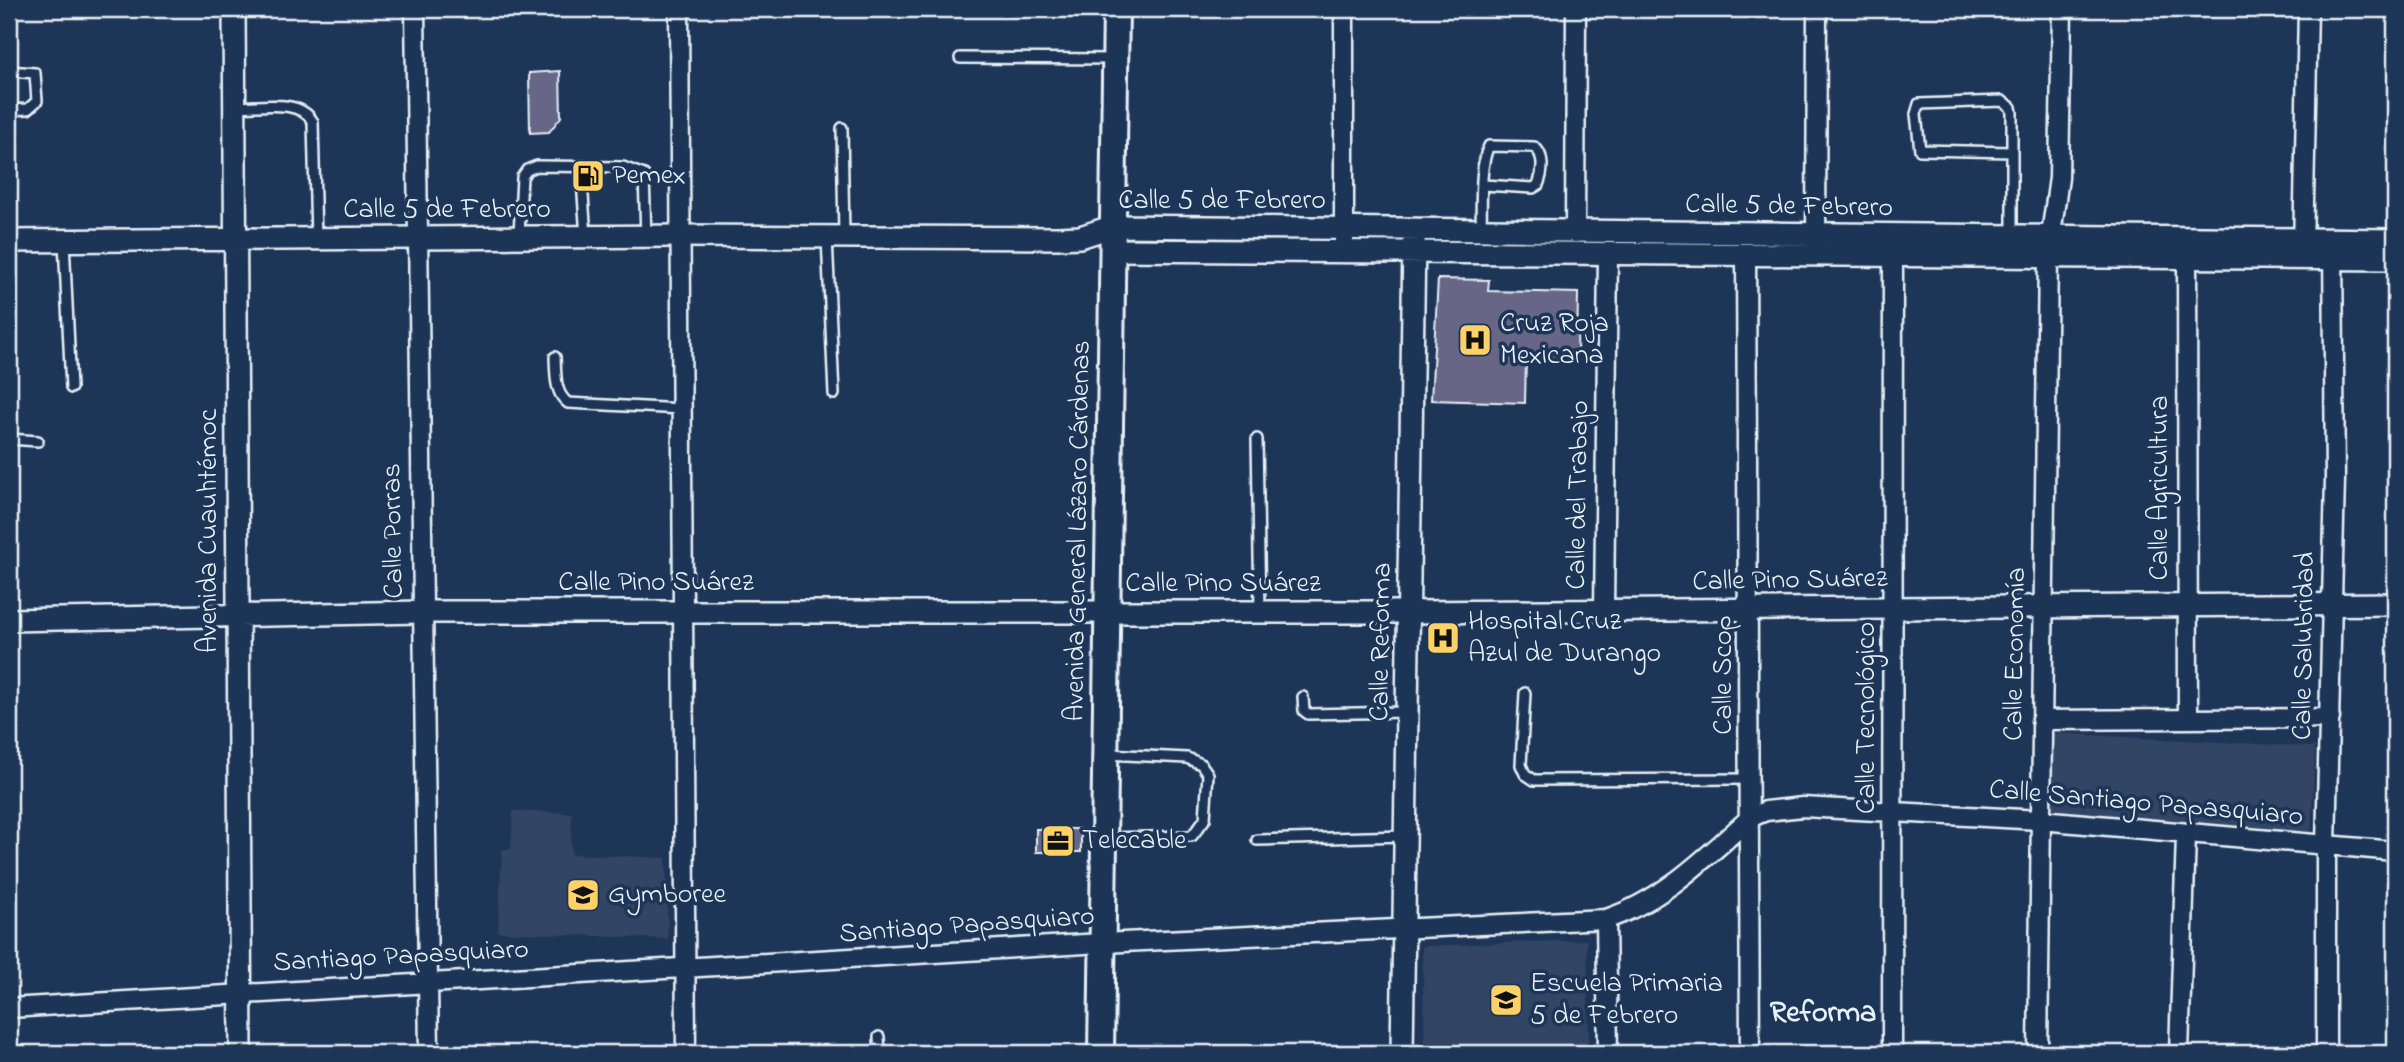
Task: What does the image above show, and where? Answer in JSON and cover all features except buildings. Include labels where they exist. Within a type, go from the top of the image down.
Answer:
[{"type":"main road","name":"Avenida General Lázaro Cárdenas","points":[[1101,1053],[1116,9]]},
{"type":"street","name":"Avenida Cuauhtémoc","points":[[234,9],[241,1053]]},
{"type":"street","name":"Calle Porras","points":[[415,9],[429,1053]]},
{"type":"street","points":[[679,9],[686,1053]]},
{"type":"street","points":[[1344,9],[1344,252]]},
{"type":"street","points":[[1574,233],[1576,9]]},
{"type":"street","points":[[1816,9],[1816,246]]},
{"type":"street","name":"Calle Economía","points":[[2038,1053],[2048,247],[2059,178],[2062,9]]},
{"type":"street","points":[[2302,248],[2308,9]]},
{"type":"street","name":"Calle 5 de Febrero","points":[[9,241],[646,236],[1058,238],[1080,237],[1114,226],[1414,230],[1480,242],[1608,254],[1746,255],[1816,246],[2012,238],[2048,247],[2187,257],[2302,248]]},
{"type":"street","name":"Calle Reforma","points":[[1402,1053],[1406,928],[1414,230]]},
{"type":"street","name":"Calle 5 de Febrero","points":[[1114,250],[1414,253],[1480,242],[1574,233],[1816,246],[1894,256],[2048,247],[2333,248],[2395,240]]},
{"type":"street","name":"Calle 5 de Febrero","points":[[2333,248],[2395,259]]},
{"type":"street","name":"Calle Salubridad","points":[[2326,1053],[2326,845],[2335,478],[2333,248]]},
{"type":"street","name":"Calle del Trabajo","points":[[1604,611],[1608,254]]},
{"type":"street","name":"Calle Scop","points":[[1746,255],[1751,779],[1750,1053]]},
{"type":"street","name":"Calle Tecnológico","points":[[1892,1053],[1894,256]]},
{"type":"street","name":"Calle Agricultura","points":[[2187,257],[2188,719]]},
{"type":"street","name":"Calle Pino Suárez","points":[[9,620],[683,610],[1410,612],[2395,604]]},
{"type":"street","points":[[2041,720],[2330,718]]},
{"type":"street","name":"Santiago Papasquiaro","points":[[9,1007],[1102,943],[1606,919],[1628,912],[1664,891],[1751,817],[1766,811],[1803,807],[1893,811]]},
{"type":"street","name":"Calle Santiago Papasquiaro","points":[[1893,811],[2040,820],[2186,835],[2395,850]]},
{"type":"street","points":[[2179,1053],[2186,835]]},
{"type":"street","points":[[1606,919],[1608,1053]]},
{"type":"lane","points":[[960,58],[1116,59]]},
{"type":"lane","points":[[9,71],[34,73],[37,100],[28,109],[9,110]]},
{"type":"lane","points":[[2012,152],[1920,150],[1916,114],[1919,104],[2007,103],[2012,113],[2012,152],[2012,238]]},
{"type":"lane","points":[[235,107],[300,108],[309,114],[313,122],[316,239]]},
{"type":"lane","points":[[834,394],[835,237],[842,128]]},
{"type":"lane","points":[[1480,242],[1483,185],[1485,154],[1492,143],[1534,147],[1539,150],[1542,157],[1538,185],[1483,185]]},
{"type":"lane","points":[[519,237],[522,177],[527,170],[537,166],[623,167],[644,175],[646,236]]},
{"type":"lane","points":[[580,167],[586,237]]},
{"type":"lane","points":[[64,241],[71,388]]},
{"type":"lane","points":[[555,356],[557,387],[561,398],[568,403],[682,410]]},
{"type":"lane","points":[[9,439],[38,441]]},
{"type":"lane","points":[[1257,439],[1260,612]]},
{"type":"lane","points":[[1525,693],[1521,765],[1525,774],[1534,780],[1751,779]]},
{"type":"lane","points":[[1304,697],[1304,711],[1308,714],[1409,712]]},
{"type":"lane","points":[[1104,838],[1192,836],[1205,819],[1208,774],[1201,764],[1187,758],[1105,754]]},
{"type":"lane","points":[[1257,839],[1407,836]]},
{"type":"lane","points":[[879,1037],[880,1053]]},
{"type":"shaded area","points":[[2050,733],[2315,747],[2311,840],[2052,816]]},
{"type":"shaded area","name":"Gymboree","points":[[513,811],[572,813],[571,854],[666,858],[668,939],[498,932],[502,849],[511,849]]},
{"type":"shaded area","name":"Escuela Primaria 5 de Febrero","points":[[1587,940],[1589,1053],[1425,1053],[1422,946]]},
{"type":"place","name":"Pemex","points":[[588,176]]},
{"type":"place","name":"Cruz Roja Mexicana","points":[[1475,340]]},
{"type":"place","name":"Hospital Cruz Azul de Durango","points":[[1443,638]]},
{"type":"place","name":"Telecable","points":[[1058,841]]},
{"type":"place","name":"Gymboree","points":[[583,895]]},
{"type":"place","name":"Escuela Primaria 5 de Febrero","points":[[1506,1000]]},
{"type":"district","name":"Reforma","points":[[1823,1014]]}]
